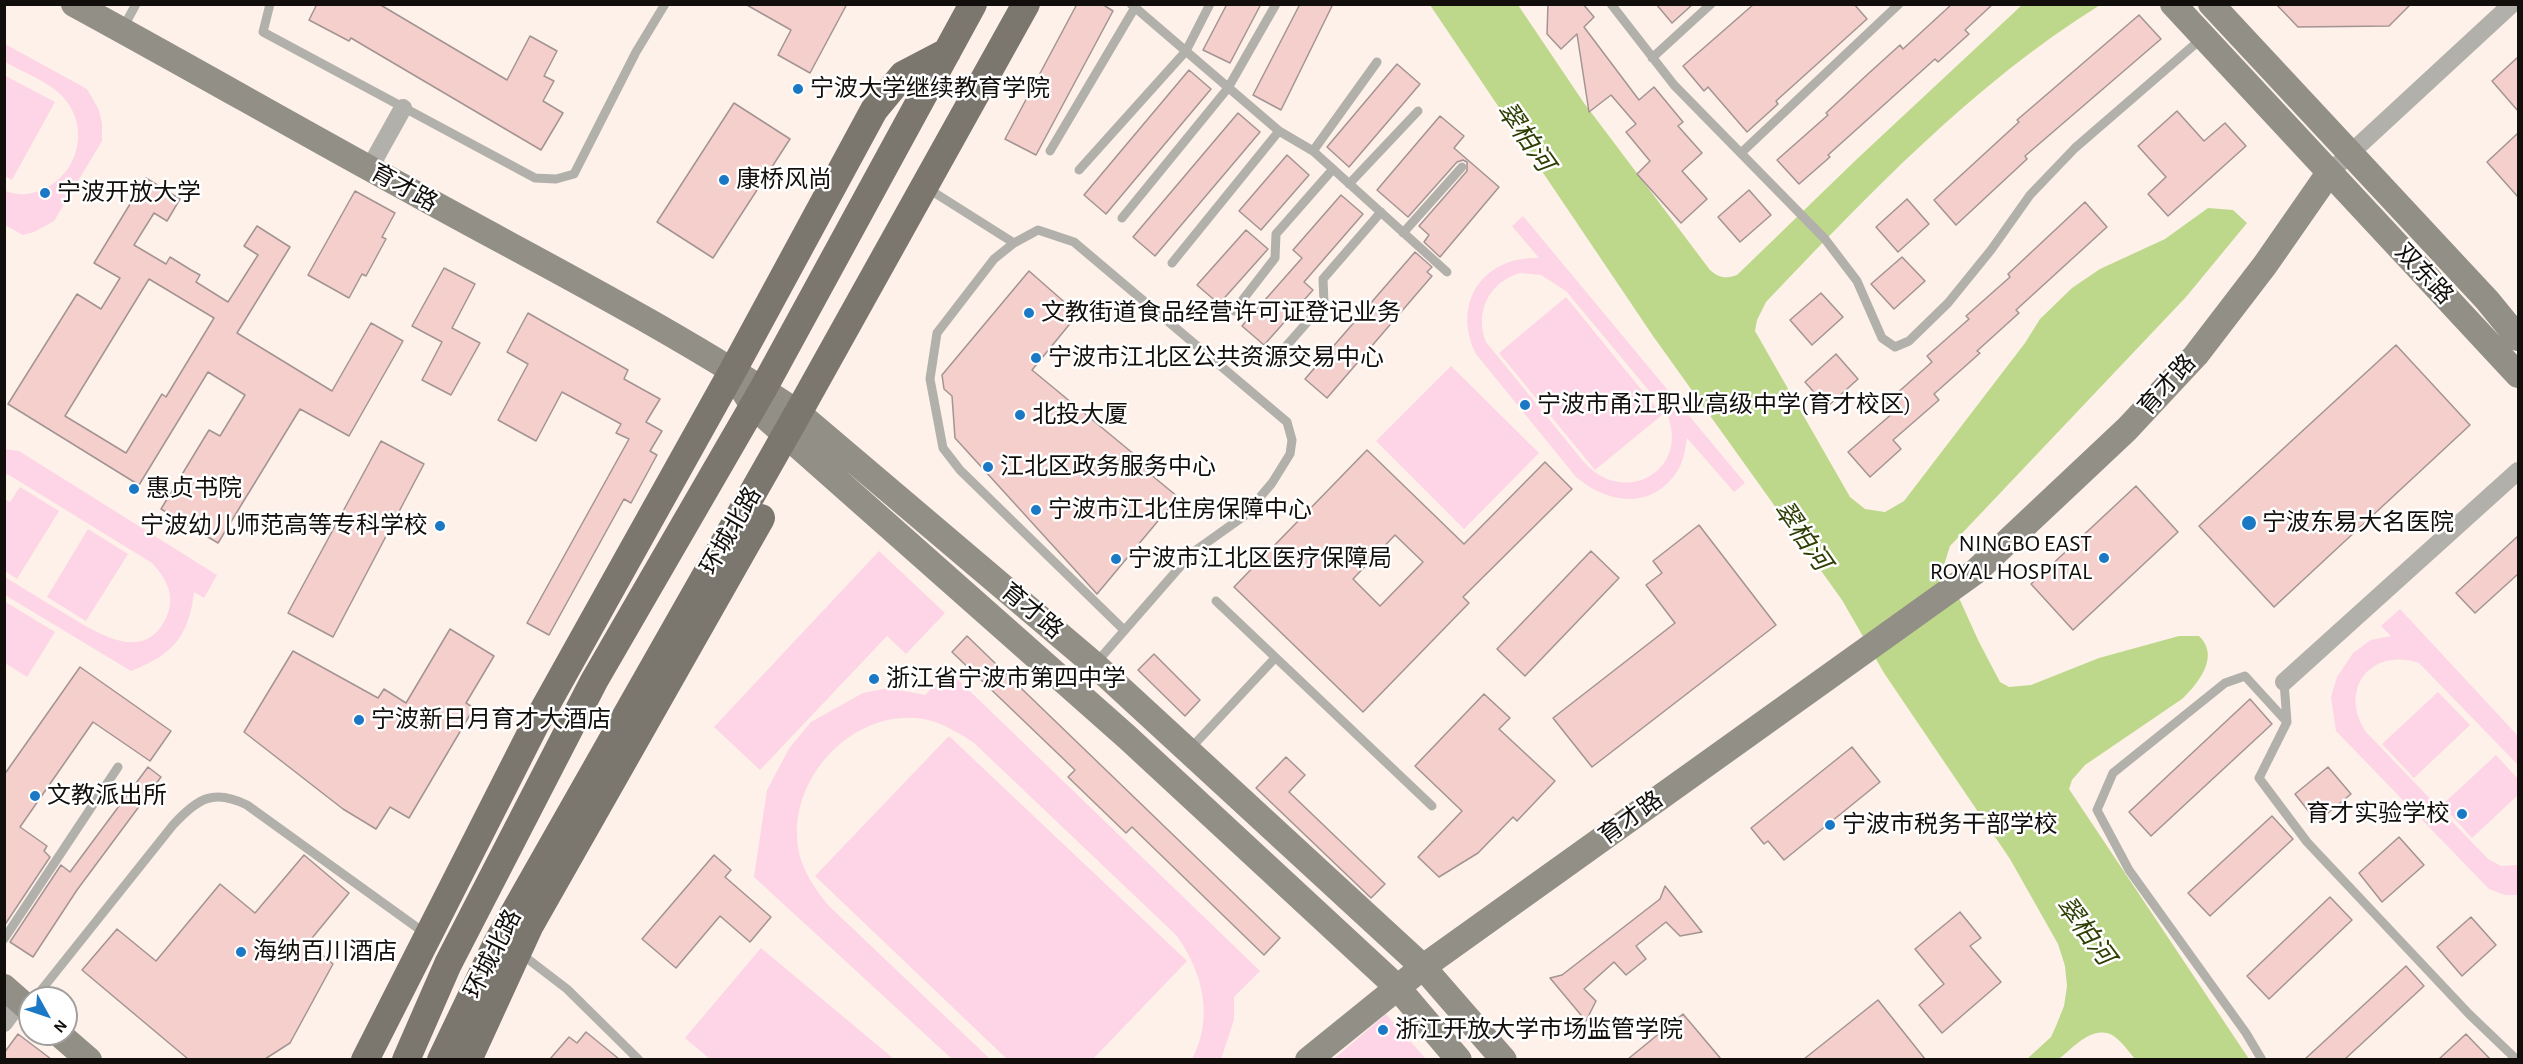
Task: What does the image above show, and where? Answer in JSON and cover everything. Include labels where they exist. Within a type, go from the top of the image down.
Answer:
[{"type":"main road","name":"育才路","points":[[74,4],[597,293],[732,372],[1396,987],[1459,1059]]},
{"type":"main road","name":"环城北路","points":[[406,1059],[448,964],[594,681],[758,398],[973,4]]},
{"type":"main road","name":"环城北路","points":[[441,1059],[496,943],[795,432],[925,186],[1026,4]]},
{"type":"main road","name":"双东路","points":[[2173,4],[2518,375]]},
{"type":"main road","name":"双东路","points":[[2211,4],[2487,300],[2518,338]]},
{"type":"main road","points":[[365,1059],[535,725],[732,372],[874,110],[903,75],[947,51]]},
{"type":"main road","name":"育才路","points":[[1396,987],[1975,572],[2127,429],[2196,355],[2265,266],[2330,173]]},
{"type":"main road","name":"育才路","points":[[795,432],[1095,664],[1423,967],[1504,1059]]},
{"type":"main road","points":[[468,1059],[530,925],[795,432]]},
{"type":"main road","points":[[1308,1059],[1396,987]]},
{"type":"main road","points":[[73,1046],[89,1059]]},
{"type":"street","points":[[2330,173],[2512,4]]},
{"type":"street","points":[[369,169],[403,108]]},
{"type":"street","points":[[2284,682],[2518,471]]},
{"type":"street","points":[[4,1023],[18,1008]]},
{"type":"lane","points":[[122,30],[136,4]]},
{"type":"lane","points":[[270,4],[263,32],[535,178],[556,179],[574,174],[636,52],[665,4]]},
{"type":"lane","points":[[1079,170],[1186,51],[1210,4]]},
{"type":"lane","points":[[1122,218],[1228,88],[1276,4]]},
{"type":"lane","points":[[1611,4],[1674,85],[1825,239],[1857,281],[1882,338],[1895,347],[1909,341],[1948,303],[1991,250],[2030,195],[2075,148],[2203,37]]},
{"type":"lane","points":[[1652,58],[1711,4]]},
{"type":"lane","points":[[1741,153],[1899,4]]},
{"type":"lane","points":[[1050,151],[1135,6],[1279,131],[1313,151],[1447,273]]},
{"type":"lane","points":[[1313,151],[1377,62]]},
{"type":"lane","points":[[1349,184],[1418,111]]},
{"type":"lane","points":[[1172,263],[1279,131]]},
{"type":"lane","points":[[1403,233],[1462,167]]},
{"type":"lane","points":[[1234,311],[1275,258],[1276,234],[1334,169]]},
{"type":"lane","points":[[925,186],[1014,243]]},
{"type":"lane","points":[[1281,352],[1324,303],[1323,279],[1381,212]]},
{"type":"lane","points":[[1095,664],[1192,553],[1244,516],[1272,483],[1290,454],[1292,440],[1287,422],[1074,242],[1038,230],[1014,243],[994,259],[937,333],[930,379],[943,448],[960,470],[1124,630]]},
{"type":"lane","points":[[1216,601],[1432,806]]},
{"type":"lane","points":[[1188,750],[1275,658]]},
{"type":"lane","points":[[2262,1059],[2246,1033],[2129,870],[2097,810],[2113,773],[2224,683],[2245,676],[2287,722]]},
{"type":"lane","points":[[2284,682],[2287,722],[2259,778],[2307,842],[2469,1014],[2517,1059]]},
{"type":"lane","points":[[4,939],[118,767]]},
{"type":"lane","points":[[38,986],[173,825],[187,811],[207,798],[221,796],[247,805],[428,935]]},
{"type":"lane","points":[[518,951],[567,989],[639,1059]]},
{"type":"shaded area","points":[[5,44],[87,89],[98,108],[102,123],[102,141],[54,221],[23,235],[5,225],[5,191],[27,194],[42,190],[55,182],[66,171],[73,159],[78,130],[75,116],[61,95],[47,84],[5,62]]},
{"type":"shaded area","points":[[4,75],[55,102],[12,180],[5,176]]},
{"type":"shaded area","points":[[1523,216],[1745,483],[1734,492],[1687,438],[1678,470],[1656,492],[1643,497],[1629,499],[1615,497],[1602,493],[1576,477],[1476,354],[1469,335],[1467,317],[1470,301],[1477,286],[1488,274],[1502,265],[1519,259],[1539,258],[1512,226]],"holes":[[[1520,273],[1541,275],[1566,291],[1665,410],[1672,431],[1670,449],[1663,465],[1651,476],[1635,482],[1618,482],[1600,475],[1583,461],[1486,342],[1483,331],[1483,309],[1492,291],[1509,277]]]},
{"type":"shaded area","points":[[1566,297],[1662,415],[1595,470],[1499,353]]},
{"type":"shaded area","points":[[1451,366],[1539,453],[1464,529],[1376,441]]},
{"type":"shaded area","points":[[5,449],[19,451],[217,575],[204,598],[194,592],[192,608],[183,633],[168,651],[131,671],[5,595],[5,577],[91,629],[120,641],[134,642],[147,639],[159,630],[170,606],[168,586],[152,563],[5,474]]},
{"type":"shaded area","points":[[20,487],[59,511],[17,579],[5,571],[4,499],[10,502]]},
{"type":"shaded area","points":[[88,529],[128,554],[86,621],[47,597]]},
{"type":"shaded area","points":[[879,551],[945,613],[906,654],[887,636],[760,770],[714,727]]},
{"type":"shaded area","points":[[4,601],[55,632],[27,677],[5,663]]},
{"type":"shaded area","points":[[2400,609],[2518,736],[2518,765],[2419,663],[2402,660],[2387,661],[2374,666],[2364,675],[2358,687],[2356,701],[2358,716],[2366,732],[2488,859],[2501,866],[2518,865],[2518,895],[2505,895],[2489,889],[2336,731],[2331,697],[2337,677],[2353,653],[2371,640],[2391,636],[2381,626]]},
{"type":"shaded area","points":[[949,671],[1260,971],[1234,997],[1234,1020],[1221,1059],[1192,1059],[1203,1028],[1204,1012],[1199,980],[1177,936],[973,742],[940,724],[928,720],[903,718],[879,722],[857,732],[837,747],[820,766],[807,787],[799,810],[798,845],[807,873],[829,906],[990,1059],[952,1059],[754,877],[767,790],[790,747],[811,722],[863,693],[889,688],[925,695]]},
{"type":"shaded area","points":[[2438,692],[2470,725],[2414,778],[2382,744]]},
{"type":"shaded area","points":[[949,736],[1187,961],[1093,1059],[1007,1059],[815,876]]},
{"type":"shaded area","points":[[2496,755],[2518,779],[2518,795],[2472,838],[2442,805]]},
{"type":"shaded area","points":[[761,948],[894,1059],[710,1059],[685,1038]]},
{"type":"shaded area","points":[[1386,1014],[1426,1059],[1334,1059]]},
{"type":"water","name":"翠柏河","points":[[1430,5],[1518,5],[1584,103],[1710,270],[1716,275],[1726,277],[1737,275],[2022,5],[2100,5],[2053,36],[2009,70],[1966,105],[1883,181],[1766,302],[1757,320],[1755,331],[1850,497],[1865,509],[1885,512],[1904,501],[2025,343],[2040,319],[2072,288],[2100,269],[2165,239],[2208,208],[2233,210],[2247,223],[2186,297],[1950,546],[1944,565],[2000,682],[2009,687],[2031,685],[2099,658],[2179,636],[2199,636],[2205,644],[2208,652],[2205,669],[2188,693],[2085,765],[2072,780],[2069,789],[2249,1059],[2135,1059],[2112,1035],[2097,1033],[2083,1039],[2059,1059],[2027,1059],[2051,1037],[2064,1006],[2067,986],[2065,966],[2058,944],[2010,859],[1884,673],[1842,600],[1653,336]]},
{"type":"building","points":[[317,4],[379,4],[507,80],[530,36],[557,51],[544,76],[554,81],[543,101],[563,113],[541,150],[351,38],[349,41],[309,20]]},
{"type":"building","points":[[745,4],[847,4],[810,73],[778,55],[791,30]]},
{"type":"building","points":[[1077,4],[1102,4],[1113,11],[1036,155],[1005,139]]},
{"type":"building","points":[[1227,4],[1261,4],[1230,63],[1203,50]]},
{"type":"building","points":[[1300,4],[1333,4],[1281,110],[1253,95]]},
{"type":"building","points":[[1548,4],[1583,4],[1594,17],[1584,27],[1639,100],[1654,87],[1683,122],[1678,126],[1702,153],[1682,171],[1707,199],[1681,223],[1637,174],[1650,161],[1626,132],[1636,124],[1611,95],[1589,112],[1577,34],[1561,49],[1547,34]]},
{"type":"building","points":[[1656,4],[1693,4],[1672,23]]},
{"type":"building","points":[[1754,4],[1854,4],[1867,19],[1776,101],[1778,104],[1747,132],[1708,87],[1704,91],[1683,66]]},
{"type":"building","points":[[1952,4],[1993,4],[1965,30],[1969,34],[1938,62],[1935,59],[1799,184],[1777,160],[1828,115],[1826,113],[1900,45],[1903,49]]},
{"type":"building","points":[[2276,4],[2411,4],[2389,26],[2298,27]]},
{"type":"building","points":[[2139,15],[2161,39],[2025,156],[2027,159],[1956,225],[1934,200],[2019,122],[2017,120]]},
{"type":"building","points":[[2518,57],[2518,111],[2492,81]]},
{"type":"building","points":[[1397,64],[1420,84],[1349,167],[1327,147]]},
{"type":"building","points":[[1189,70],[1211,89],[1106,214],[1084,195]]},
{"type":"building","name":"康桥风尚","points":[[734,103],[790,139],[713,258],[657,222]]},
{"type":"building","points":[[2177,111],[2204,141],[2225,123],[2246,146],[2168,216],[2148,194],[2166,177],[2138,146]]},
{"type":"building","points":[[1238,113],[1260,132],[1155,256],[1133,237]]},
{"type":"building","points":[[1440,116],[1464,136],[1454,148],[1499,187],[1440,257],[1424,242],[1429,235],[1419,226],[1467,171],[1467,162],[1463,160],[1457,162],[1408,217],[1377,190]]},
{"type":"building","points":[[2518,133],[2518,197],[2487,162]]},
{"type":"building","points":[[1287,155],[1309,175],[1261,230],[1239,211]]},
{"type":"building","points":[[146,178],[180,199],[167,221],[154,213],[134,245],[166,264],[170,257],[200,275],[196,282],[228,302],[258,255],[244,246],[257,226],[290,247],[237,333],[332,391],[371,323],[403,341],[349,436],[300,409],[218,543],[161,509],[209,430],[220,436],[245,395],[208,372],[139,485],[8,404],[77,294],[101,309],[120,278],[94,263]],"holes":[[[149,279],[214,318],[166,397],[162,394],[126,453],[65,416]]]},
{"type":"building","points":[[1749,190],[1771,215],[1740,242],[1718,217]]},
{"type":"building","points":[[355,191],[395,213],[382,237],[386,239],[366,276],[362,274],[349,298],[308,275]]},
{"type":"building","points":[[1341,195],[1363,214],[1304,282],[1313,290],[1264,345],[1242,326],[1302,258],[1293,250]]},
{"type":"building","points":[[1907,199],[1929,224],[1898,252],[1876,227]]},
{"type":"building","points":[[2085,202],[2107,227],[2016,310],[2019,313],[1977,351],[1980,353],[1934,394],[1939,400],[1893,440],[1901,449],[1870,477],[1848,452],[1894,412],[1886,403],[1932,362],[1927,356],[1969,319],[1966,316],[2010,277],[2008,274]]},
{"type":"building","points":[[1246,230],[1268,249],[1219,304],[1197,285]]},
{"type":"building","points":[[1415,252],[1432,267],[1427,272],[1432,276],[1327,398],[1305,379]]},
{"type":"building","points":[[1902,257],[1925,281],[1894,309],[1871,284]]},
{"type":"building","points":[[444,268],[475,284],[452,328],[480,343],[451,395],[422,380],[442,342],[412,326]]},
{"type":"building","name":"北投大厦","points":[[1029,271],[1078,314],[1032,370],[1135,455],[1132,459],[1178,497],[1097,594],[955,438],[952,396],[944,389],[942,375]]},
{"type":"building","points":[[1821,293],[1843,317],[1812,345],[1790,320]]},
{"type":"building","points":[[528,313],[628,370],[624,379],[660,399],[646,422],[662,431],[650,451],[657,455],[631,503],[624,499],[549,635],[527,623],[629,439],[616,433],[621,424],[562,392],[536,441],[498,420],[528,364],[507,352]]},
{"type":"building","points":[[2396,345],[2470,425],[2274,607],[2199,526]]},
{"type":"building","points":[[1836,354],[1858,379],[1827,407],[1805,382]]},
{"type":"building","points":[[381,441],[424,464],[333,637],[288,613]]},
{"type":"building","points":[[1367,450],[1464,544],[1545,462],[1572,489],[1463,597],[1469,603],[1363,712],[1234,587]],"holes":[[[1395,535],[1423,562],[1380,606],[1353,579]]]},
{"type":"building","name":"NINGBO EAST ROYAL HOSPITAL","points":[[2136,486],[2178,532],[2073,630],[2031,584]]},
{"type":"building","points":[[1699,525],[1776,625],[1592,767],[1553,718],[1675,623],[1646,585],[1662,573],[1653,561]]},
{"type":"building","points":[[2518,536],[2518,574],[2475,613],[2456,593]]},
{"type":"building","points":[[1591,551],[1619,578],[1525,676],[1497,649]]},
{"type":"building","name":"宁波新日月育才大酒店","points":[[450,629],[494,656],[466,703],[474,708],[409,818],[390,807],[376,829],[343,809],[244,732],[293,651],[378,698],[384,689],[406,703]]},
{"type":"building","points":[[967,636],[1280,938],[1264,955],[1132,827],[1126,833],[1068,777],[1075,770],[952,652]]},
{"type":"building","points":[[1154,654],[1200,700],[1185,716],[1138,670]]},
{"type":"building","points":[[80,667],[171,731],[150,761],[93,722],[20,827],[47,846],[44,851],[50,857],[4,926],[4,775]]},
{"type":"building","points":[[1484,694],[1510,718],[1499,729],[1555,781],[1517,821],[1513,817],[1478,853],[1439,877],[1418,857],[1462,811],[1415,766]]},
{"type":"building","points":[[2250,699],[2272,724],[2151,836],[2129,812]]},
{"type":"building","points":[[1852,747],[1880,782],[1784,860],[1768,841],[1764,844],[1751,828]]},
{"type":"building","points":[[1286,757],[1305,775],[1289,792],[1385,884],[1371,898],[1256,788]]},
{"type":"building","points":[[148,767],[161,777],[77,890],[33,957],[10,942],[61,865],[70,872]]},
{"type":"building","points":[[2328,767],[2351,794],[2317,822],[2295,794]]},
{"type":"building","points":[[2272,816],[2293,839],[2210,916],[2188,893]]},
{"type":"building","points":[[2399,837],[2424,865],[2382,902],[2359,873]]},
{"type":"building","name":"海纳百川酒店","points":[[304,855],[349,893],[308,943],[333,964],[290,1043],[265,1059],[188,1059],[82,970],[117,929],[156,961],[220,884],[255,913]]},
{"type":"building","points":[[714,855],[731,870],[725,877],[771,917],[750,942],[720,916],[676,968],[642,939]]},
{"type":"building","points":[[1665,886],[1702,932],[1680,936],[1666,922],[1636,946],[1646,959],[1626,975],[1614,962],[1584,989],[1596,1001],[1586,1021],[1550,978],[1562,975],[1660,899]]},
{"type":"building","points":[[2330,897],[2352,920],[2269,999],[2247,976]]},
{"type":"building","points":[[1960,912],[1981,938],[1970,946],[2001,982],[1942,1033],[1919,1005],[1944,984],[1915,949]]},
{"type":"building","points":[[2471,917],[2496,945],[2462,976],[2437,947]]},
{"type":"building","points":[[2406,966],[2424,986],[2345,1059],[2305,1059]]},
{"type":"building","points":[[1878,1000],[1925,1059],[1804,1059]]},
{"type":"building","points":[[1683,1014],[1721,1059],[1628,1059]]},
{"type":"building","points":[[586,1032],[619,1059],[550,1059],[569,1037],[577,1043]]},
{"type":"building","points":[[18,1034],[18,1046],[34,1046],[51,1059],[4,1059],[4,1053]]},
{"type":"building","points":[[2466,1034],[2490,1059],[2439,1059]]},
{"type":"place","name":"宁波大学继续教育学院","points":[[798,89]]},
{"type":"place","name":"康桥风尚","points":[[724,180]]},
{"type":"place","name":"宁波开放大学","points":[[45,193]]},
{"type":"place","name":"文教街道食品经营许可证登记业务","points":[[1029,313]]},
{"type":"place","name":"宁波市江北区公共资源交易中心","points":[[1036,358]]},
{"type":"place","name":"宁波市甬江职业高级中学(育才校区)","points":[[1525,405]]},
{"type":"place","name":"北投大厦","points":[[1020,415]]},
{"type":"place","name":"江北区政务服务中心","points":[[988,467]]},
{"type":"place","name":"惠贞书院","points":[[134,489]]},
{"type":"place","name":"宁波市江北住房保障中心","points":[[1036,510]]},
{"type":"place","name":"宁波东易大名医院","points":[[2249,523]]},
{"type":"place","name":"宁波幼儿师范高等专科学校","points":[[440,526]]},
{"type":"place","name":"NINGBO EAST ROYAL HOSPITAL","points":[[2104,558]]},
{"type":"place","name":"宁波市江北区医疗保障局","points":[[1116,559]]},
{"type":"place","name":"浙江省宁波市第四中学","points":[[874,679]]},
{"type":"place","name":"宁波新日月育才大酒店","points":[[359,720]]},
{"type":"place","name":"文教派出所","points":[[35,796]]},
{"type":"place","name":"育才实验学校","points":[[2462,814]]},
{"type":"place","name":"宁波市税务干部学校","points":[[1830,825]]},
{"type":"place","name":"海纳百川酒店","points":[[241,952]]},
{"type":"place","name":"浙江开放大学市场监管学院","points":[[1383,1030]]}]
